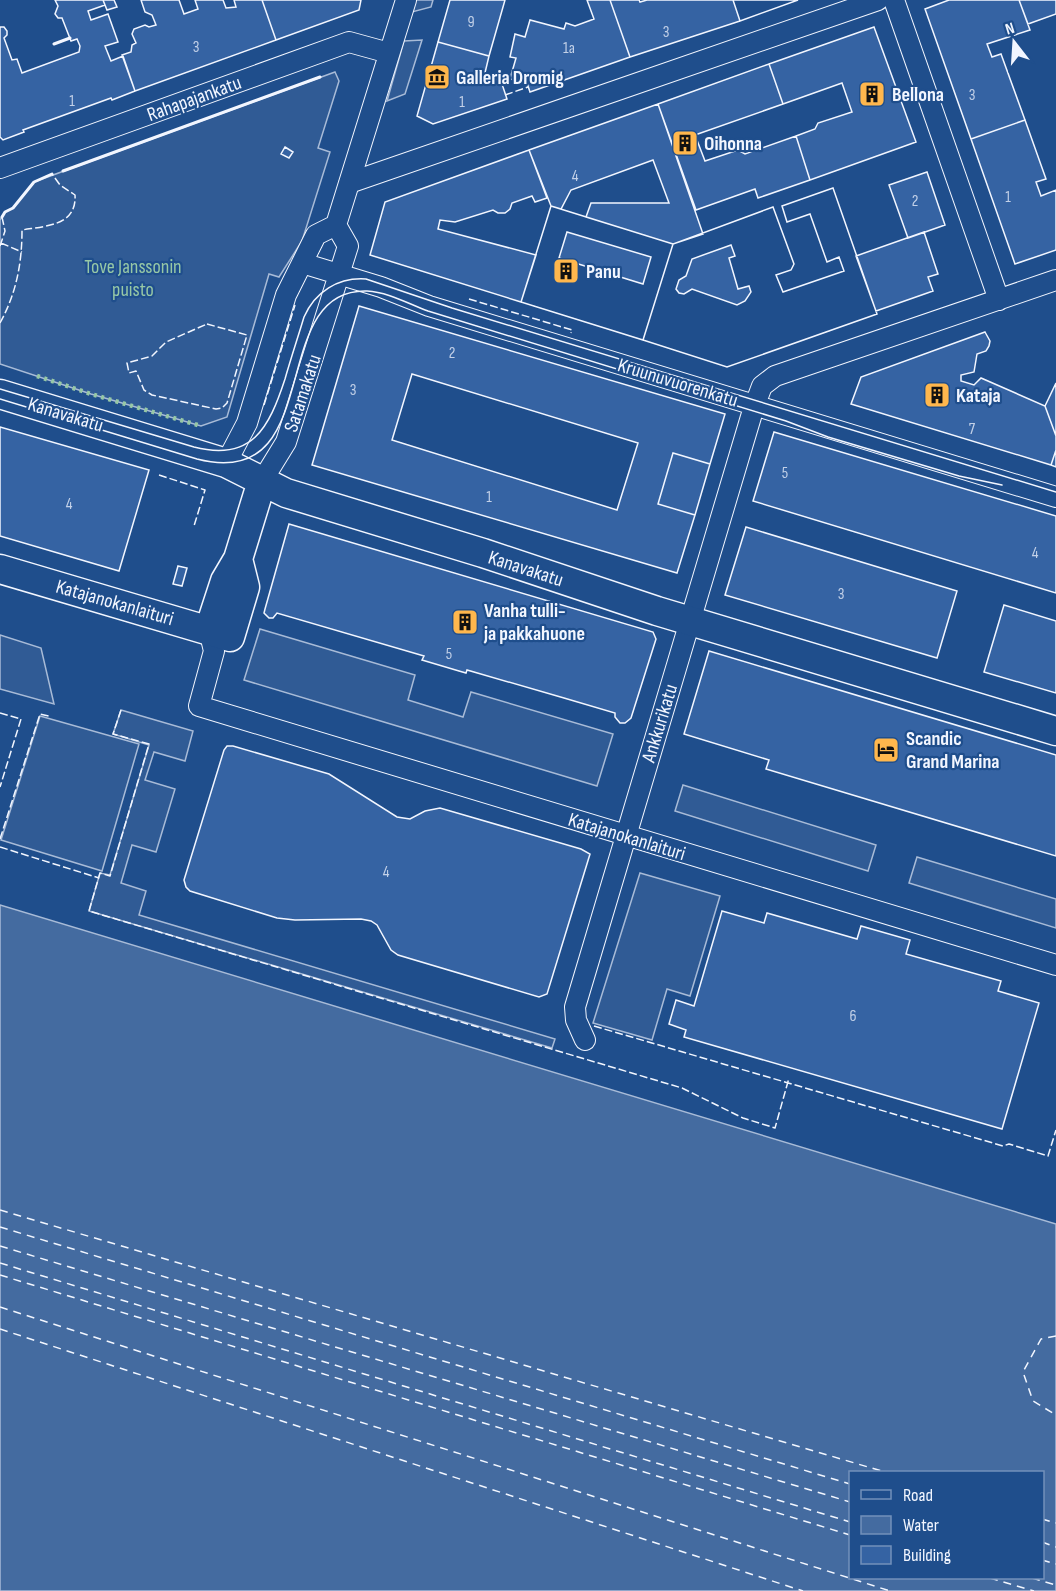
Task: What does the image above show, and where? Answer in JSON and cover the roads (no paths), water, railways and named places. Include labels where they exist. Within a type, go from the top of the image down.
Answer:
[{"type":"main road","name":"Kanavakatu","points":[[0,394],[226,464],[286,493],[689,621],[1056,731]]},
{"type":"main road","name":"Satamakatu","points":[[218,639],[225,581],[238,559],[262,481]]},
{"type":"main road","name":"Katajanokanlaituri","points":[[0,569],[218,639]]},
{"type":"street","points":[[226,464],[247,423],[286,295],[316,235],[336,225],[406,0]]},
{"type":"street","points":[[350,183],[878,0]]},
{"type":"street","points":[[894,0],[999,300]]},
{"type":"street","name":"Rahapajankatu","points":[[0,168],[349,42],[389,53]]},
{"type":"street","name":"Satamakatu","points":[[262,481],[285,442],[340,275],[348,246],[336,225]]},
{"type":"street","name":"Kruunuvuorenkatu","points":[[302,263],[381,287],[429,306],[1056,497]]},
{"type":"street","name":"Ankkurikatu","points":[[585,1040],[576,1020],[575,1007],[689,621],[762,386],[768,380],[783,373],[1056,280]]},
{"type":"street","name":"Katajanokanlaituri","points":[[218,639],[199,706],[1056,965]]},
{"type":"water","points":[[0,905],[1056,1224],[1056,1591],[0,1591]]},
{"type":"tram line","points":[[0,389],[194,447],[230,450],[244,445],[255,437],[272,412],[279,397],[304,317],[314,300],[337,284],[366,279],[452,308],[1056,492]]},
{"type":"tram line","points":[[0,399],[197,459],[238,461],[265,447],[282,420],[303,352],[316,321],[336,299],[367,291],[391,296],[428,311],[786,421],[828,437],[959,476],[1002,485]]},
{"type":"place","name":"Galleria Dromig","points":[[437,77]]},
{"type":"place","name":"Bellona","points":[[872,94]]},
{"type":"place","name":"Oihonna","points":[[685,143]]},
{"type":"place","name":"Panu","points":[[566,271]]},
{"type":"place","name":"Kataja","points":[[937,395]]},
{"type":"place","name":"Vanha tulli- ja pakkahuone","points":[[465,622]]},
{"type":"place","name":"Scandic Grand Marina","points":[[886,750]]},
{"type":"park label","name":"Tove Janssonin puisto","points":[[133,278]]}]
